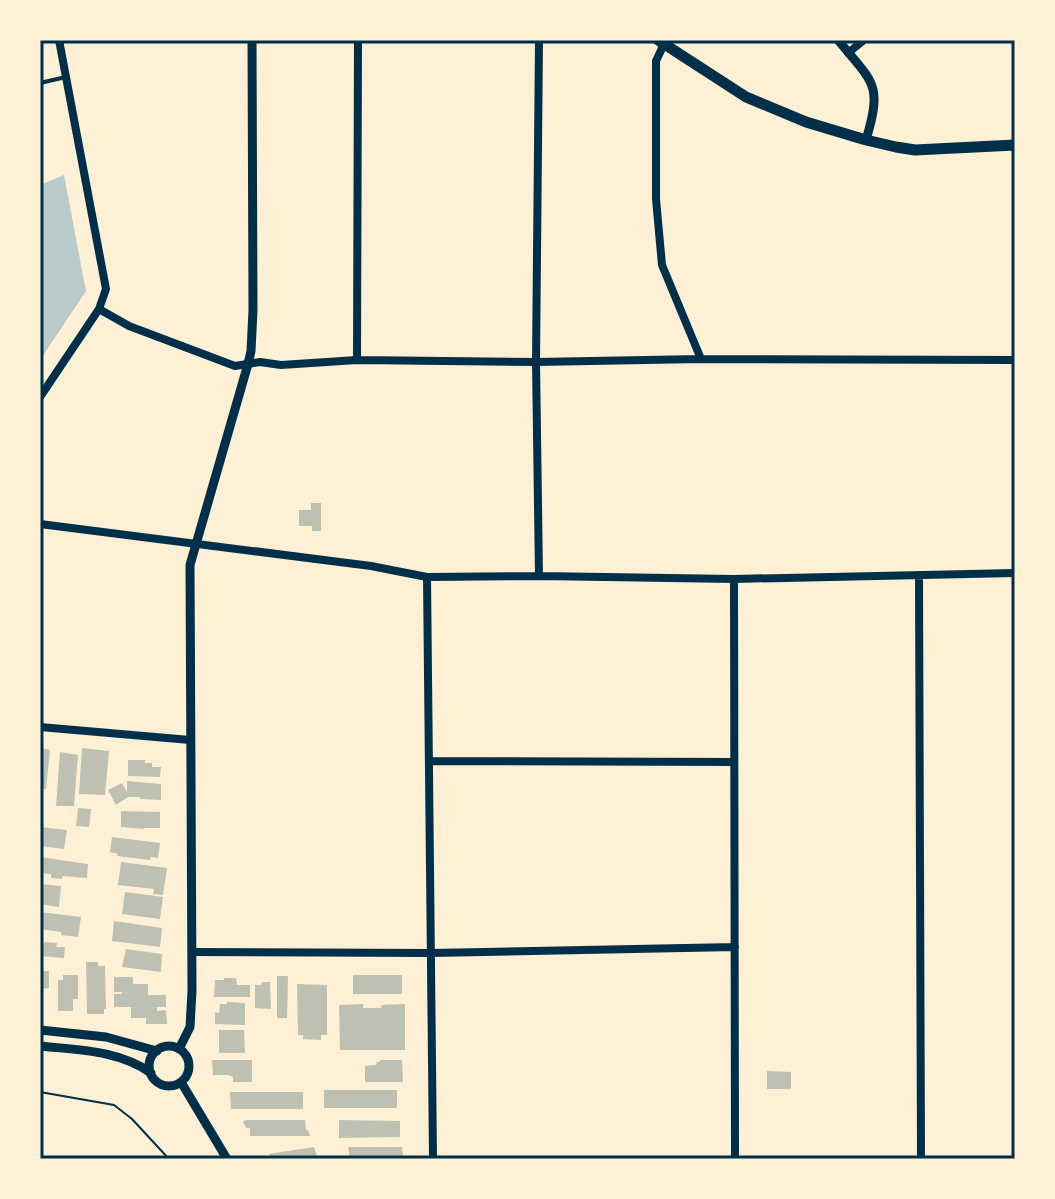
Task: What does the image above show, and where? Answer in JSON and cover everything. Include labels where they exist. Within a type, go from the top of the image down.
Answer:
[{"type":"main road","points":[[661,42],[755,102],[806,122],[866,140],[915,150],[1015,145]]},
{"type":"street","points":[[40,397],[99,309],[106,289],[59,40]]},
{"type":"street","points":[[179,1049],[190,1027],[192,952],[190,565],[251,351],[252,40]]},
{"type":"street","points":[[357,360],[358,40]]},
{"type":"street","points":[[539,40],[536,362],[539,576]]},
{"type":"street","points":[[838,40],[868,76],[874,89],[875,104],[866,140]]},
{"type":"street","points":[[848,53],[864,40]]},
{"type":"street","points":[[661,42],[656,61],[656,199],[662,265],[701,359]]},
{"type":"street","points":[[99,309],[129,326],[235,366],[260,362],[281,365],[357,360],[1015,360]]},
{"type":"street","points":[[40,524],[371,566],[427,577],[734,579],[1015,573]]},
{"type":"street","points":[[919,575],[921,1159]]},
{"type":"street","points":[[427,577],[433,1159]]},
{"type":"street","points":[[734,579],[735,1159]]},
{"type":"street","points":[[40,727],[190,740]]},
{"type":"street","points":[[429,761],[734,762]]},
{"type":"street","points":[[192,952],[431,953],[735,947]]},
{"type":"street","points":[[40,1030],[106,1037],[157,1051]]},
{"type":"street","points":[[40,1046],[106,1053],[137,1063],[151,1073]]},
{"type":"street","points":[[168,1047],[179,1049],[188,1059],[189,1066],[181,1082],[169,1086],[153,1078],[150,1061],[157,1051],[168,1047]]},
{"type":"street","points":[[181,1082],[227,1159]]},
{"type":"lane","points":[[40,83],[66,77]]},
{"type":"path","points":[[40,1092],[114,1105],[132,1119],[169,1159]]},
{"type":"shaded area","points":[[64,175],[86,291],[40,360],[40,185]]},
{"type":"building","points":[[311,503],[321,503],[321,531],[312,531],[312,526],[299,526],[299,510],[311,510]]},
{"type":"building","points":[[40,748],[50,750],[46,789],[40,789]]},
{"type":"building","points":[[82,748],[109,751],[105,795],[79,794]]},
{"type":"building","points":[[60,752],[78,755],[74,806],[56,806]]},
{"type":"building","points":[[128,760],[145,760],[145,763],[152,763],[152,767],[161,767],[160,777],[128,776]]},
{"type":"building","points":[[127,781],[161,784],[161,800],[128,797],[116,805],[108,790],[122,783],[127,792]]},
{"type":"building","points":[[78,808],[91,809],[89,827],[76,826]]},
{"type":"building","points":[[121,811],[160,812],[160,828],[121,827]]},
{"type":"building","points":[[40,827],[67,830],[64,849],[40,846]]},
{"type":"building","points":[[112,837],[160,843],[158,858],[117,856],[110,852]]},
{"type":"building","points":[[40,857],[88,864],[87,878],[51,878],[51,874],[40,873]]},
{"type":"building","points":[[121,862],[167,868],[163,895],[153,894],[154,889],[118,885]]},
{"type":"building","points":[[40,884],[61,886],[59,907],[40,904]]},
{"type":"building","points":[[125,892],[163,897],[160,919],[122,914]]},
{"type":"building","points":[[40,912],[81,917],[78,937],[40,929]]},
{"type":"building","points":[[114,921],[162,928],[160,947],[112,941]]},
{"type":"building","points":[[40,943],[65,947],[64,958],[40,956]]},
{"type":"building","points":[[126,949],[162,954],[161,972],[122,967]]},
{"type":"building","points":[[86,962],[98,962],[98,966],[105,966],[104,1014],[87,1014]]},
{"type":"building","points":[[40,971],[49,971],[49,988],[40,989]]},
{"type":"building","points":[[63,975],[78,975],[78,999],[73,999],[73,1011],[58,1011],[58,980],[63,980]]},
{"type":"building","points":[[353,975],[402,975],[402,994],[353,994]]},
{"type":"building","points":[[277,976],[288,976],[287,1018],[277,1018]]},
{"type":"building","points":[[114,977],[133,977],[133,984],[148,984],[148,995],[166,995],[166,1007],[157,1007],[157,1011],[166,1010],[167,1024],[146,1024],[146,1018],[131,1018],[131,1007],[114,1007],[114,994],[122,992],[114,992]]},
{"type":"building","points":[[236,978],[237,985],[250,985],[250,997],[214,997],[215,980]]},
{"type":"building","points":[[270,982],[271,1009],[255,1008],[255,985]]},
{"type":"building","points":[[297,984],[327,985],[327,1035],[321,1035],[321,1040],[303,1039],[303,1035],[298,1035]]},
{"type":"building","points":[[245,1003],[245,1025],[215,1024],[215,1012],[219,1013],[220,1004]]},
{"type":"building","points":[[363,1004],[363,1008],[381,1008],[382,1005],[405,1004],[405,1050],[340,1050],[339,1005]]},
{"type":"building","points":[[219,1030],[244,1030],[245,1053],[219,1053]]},
{"type":"building","points":[[212,1060],[252,1060],[252,1082],[233,1082],[233,1077],[228,1075],[213,1075]]},
{"type":"building","points":[[380,1060],[402,1060],[403,1082],[365,1082],[365,1066],[376,1065]]},
{"type":"building","points":[[767,1071],[791,1072],[791,1089],[767,1089]]},
{"type":"building","points":[[324,1090],[397,1090],[397,1108],[324,1108]]},
{"type":"building","points":[[230,1092],[303,1092],[303,1109],[231,1109]]},
{"type":"building","points":[[305,1120],[310,1136],[250,1136],[250,1128],[246,1128],[243,1122]]},
{"type":"building","points":[[339,1120],[400,1121],[400,1137],[339,1138]]},
{"type":"building","points":[[314,1147],[318,1159],[270,1159],[269,1154]]},
{"type":"building","points":[[348,1147],[402,1147],[403,1157],[350,1159]]}]
